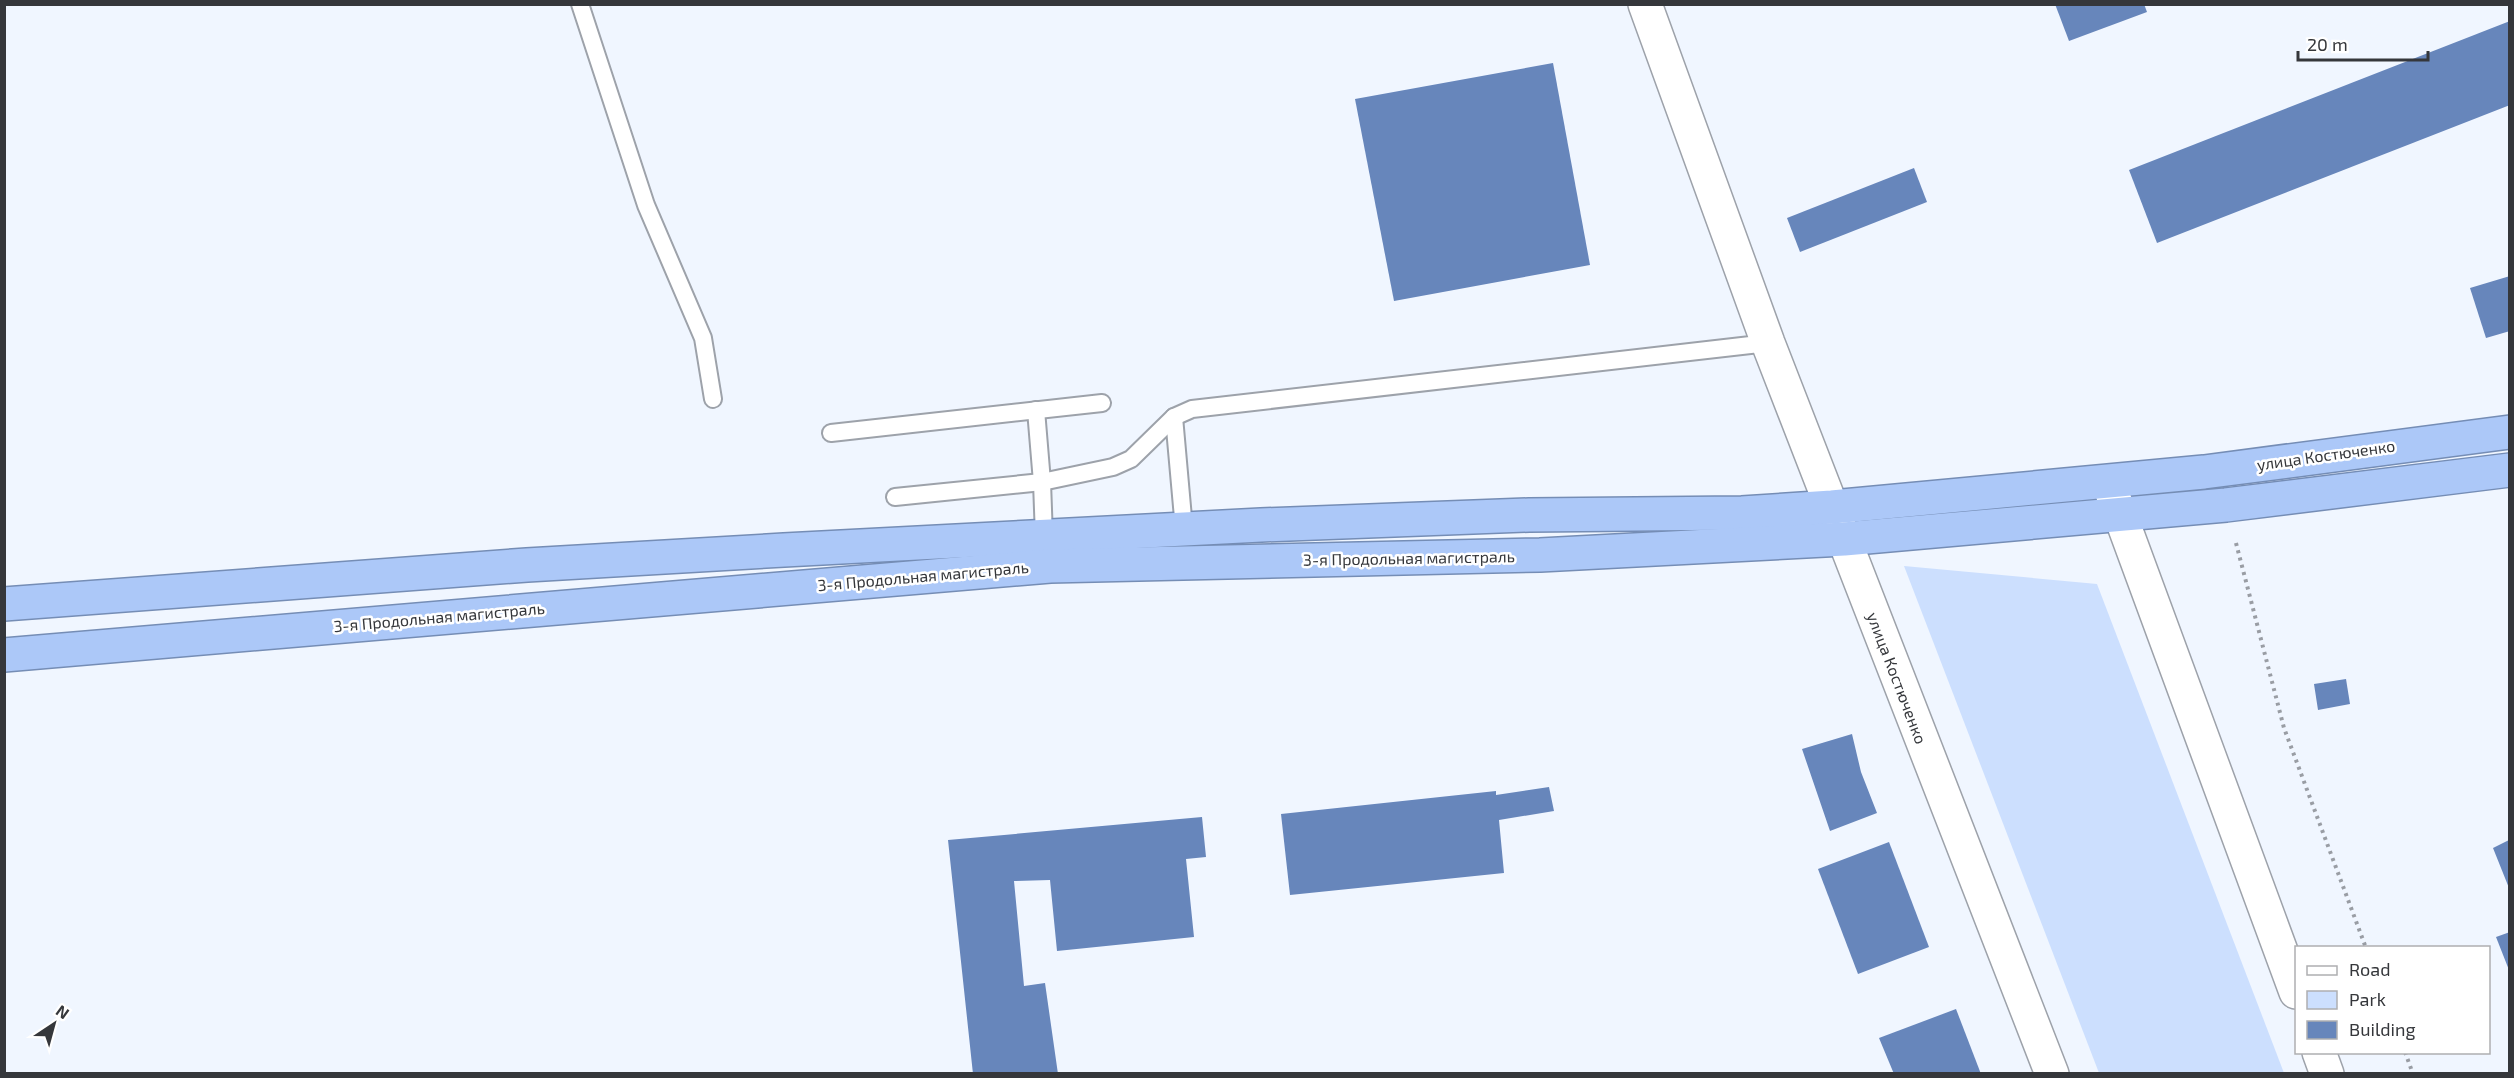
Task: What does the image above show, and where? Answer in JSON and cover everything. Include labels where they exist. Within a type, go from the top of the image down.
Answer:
[{"type":"highway","name":"улица Костюченко","points":[[1832,507],[2204,472],[2510,432]]},
{"type":"highway","points":[[1844,539],[2226,505],[2510,470]]},
{"type":"highway","name":"3-я Продольная магистраль","points":[[4,604],[527,565],[1184,529],[1528,515],[1742,513],[1832,507]]},
{"type":"highway","name":"3-я Продольная магистраль","points":[[4,655],[1050,566],[1540,555],[1844,539]]},
{"type":"street","name":"улица Костюченко","points":[[1645,4],[1768,343],[2052,1074]]},
{"type":"street","points":[[2107,481],[2295,989]]},
{"type":"street","points":[[2319,1054],[2327,1074]]},
{"type":"lane","points":[[579,4],[646,205],[703,338],[713,399]]},
{"type":"lane","points":[[895,497],[1042,482],[1113,467],[1131,459],[1174,417],[1192,410],[1768,343]]},
{"type":"lane","points":[[831,433],[1102,403]]},
{"type":"lane","points":[[1036,410],[1044,537]]},
{"type":"lane","points":[[1174,417],[1184,529]]},
{"type":"path","points":[[2226,505],[2284,728],[2365,946]]},
{"type":"path","points":[[2405,1054],[2413,1074]]},
{"type":"green space","points":[[1904,566],[2097,584],[2284,1073],[2099,1073]]},
{"type":"building","points":[[2055,4],[2144,4],[2147,12],[2069,41]]},
{"type":"building","points":[[2510,21],[2510,105],[2157,243],[2129,170]]},
{"type":"building","points":[[1553,63],[1590,265],[1394,301],[1355,99]]},
{"type":"building","points":[[1914,168],[1927,202],[1800,252],[1787,218]]},
{"type":"building","points":[[2510,276],[2510,331],[2486,338],[2470,288]]},
{"type":"building","points":[[2346,679],[2350,704],[2318,710],[2314,684]]},
{"type":"building","points":[[1852,734],[1861,772],[1877,813],[1830,831],[1802,749]]},
{"type":"building","points":[[1549,787],[1554,811],[1499,820],[1504,873],[1290,895],[1281,814],[1496,791],[1496,795]]},
{"type":"building","points":[[1202,817],[1206,857],[1186,859],[1194,937],[1057,951],[1050,880],[1014,881],[1024,986],[1045,983],[1058,1074],[973,1074],[948,840]]},
{"type":"building","points":[[2509,840],[2509,888],[2493,848]]},
{"type":"building","points":[[1889,842],[1929,947],[1858,974],[1818,869]]},
{"type":"building","points":[[2510,932],[2510,970],[2509,970],[2496,937]]},
{"type":"building","points":[[1956,1009],[1981,1074],[1894,1074],[1879,1038]]}]
